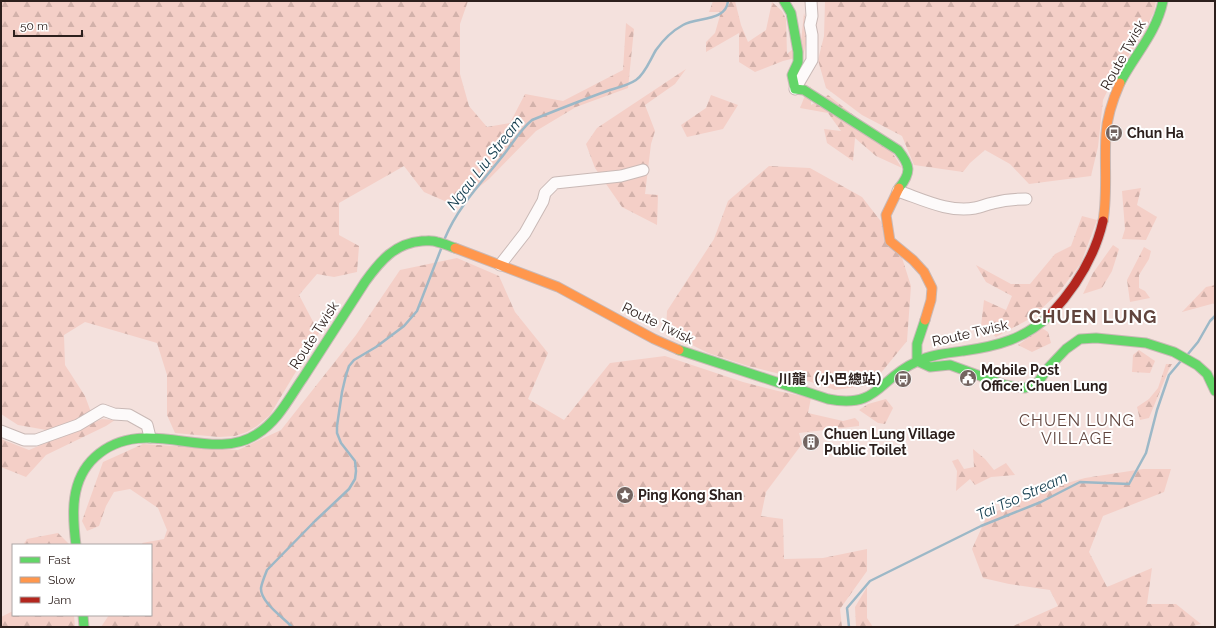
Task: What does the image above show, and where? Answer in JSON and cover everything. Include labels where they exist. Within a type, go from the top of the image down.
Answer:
[{"type":"main road","points":[[784,1],[791,13],[798,52],[798,62],[792,75],[795,89],[804,90],[898,150],[906,160],[908,168],[907,178],[898,191],[886,215],[890,241],[901,252],[913,260],[924,272],[932,288],[931,300],[917,344],[917,361],[930,367],[950,365],[1005,385],[1026,388],[1038,382],[1049,367],[1066,349],[1080,339],[1096,338],[1146,343],[1174,352],[1197,365],[1207,374],[1215,391]]},
{"type":"main road","name":"Route Twisk","points":[[76,544],[74,499],[80,478],[86,467],[97,455],[115,443],[134,438],[219,444],[237,443],[250,439],[261,432],[275,420],[358,292],[385,257],[394,249],[420,240],[436,241],[558,287],[654,339],[679,350],[834,400],[852,402],[863,399],[877,391],[896,374],[917,361],[934,356],[986,347],[1011,340],[1042,322],[1055,310],[1067,295],[1083,270],[1099,238],[1104,220],[1106,192],[1106,133],[1111,104],[1125,74],[1157,22],[1163,1]]},
{"type":"main road","points":[[83,616],[84,627]]},
{"type":"street","points":[[795,89],[812,60],[812,35],[810,25],[812,16],[811,1]]},
{"type":"street","points":[[500,265],[525,233],[543,201],[545,193],[555,183],[621,176],[643,170]]},
{"type":"street","points":[[898,191],[945,207],[954,208],[974,208],[1014,199],[1026,199]]},
{"type":"street","points":[[1,431],[24,440],[36,440],[78,425],[103,410],[114,414],[130,415],[147,425],[150,438]]},
{"type":"green space","points":[[1,1],[468,1],[460,24],[460,74],[469,106],[487,127],[510,123],[525,94],[563,101],[623,70],[626,23],[634,29],[628,88],[576,107],[536,131],[489,179],[456,206],[424,192],[404,166],[339,203],[339,235],[359,246],[357,272],[334,277],[317,274],[299,295],[319,333],[270,415],[257,426],[247,432],[235,436],[219,437],[175,433],[167,415],[167,375],[157,343],[85,322],[64,335],[65,365],[85,396],[92,415],[52,431],[18,425],[1,414]]},
{"type":"green space","points":[[713,1],[735,1],[741,25],[748,42],[766,30],[772,2],[782,11],[786,19],[787,54],[801,42],[804,13],[809,32],[803,56],[783,61],[755,72],[739,62],[739,33],[706,52],[706,42],[715,33],[721,12],[709,12]]},
{"type":"green space","points":[[825,1],[1156,1],[1154,12],[1140,39],[1114,77],[1103,100],[1098,147],[1091,176],[1029,184],[1010,164],[985,150],[970,163],[963,172],[914,165],[902,136],[862,115],[826,88],[818,60],[824,36]]},
{"type":"green space","points":[[686,69],[675,84],[645,105],[655,131],[651,144],[645,194],[658,195],[657,225],[622,207],[595,168],[586,144],[597,128]]},
{"type":"green space","points":[[811,86],[811,105],[828,95],[881,135],[902,168],[876,156],[855,138],[853,161],[827,143],[824,129],[841,131],[828,113],[800,108]]},
{"type":"green space","points":[[711,95],[738,105],[723,129],[687,137],[681,125],[706,108]]},
{"type":"green space","points":[[769,166],[810,168],[862,197],[897,242],[911,286],[907,341],[871,385],[835,390],[808,381],[748,366],[708,353],[666,332],[667,311],[714,239],[728,201]]},
{"type":"green space","points":[[1141,188],[1137,205],[1157,217],[1146,240],[1122,239],[1125,229],[1122,191]]},
{"type":"green space","points":[[1082,216],[1097,220],[1081,263],[1060,291],[1033,317],[996,337],[981,326],[984,300],[1006,310],[1012,296],[986,282],[976,265],[1011,284],[1030,284],[1055,254],[1071,246]]},
{"type":"green space","points":[[1113,245],[1119,249],[1112,271],[1102,288],[1083,294],[1093,273]]},
{"type":"green space","points":[[1144,247],[1151,251],[1149,259],[1139,275],[1139,288],[1145,291],[1150,298],[1130,302],[1127,280]]},
{"type":"green space","points":[[457,258],[499,276],[515,312],[548,353],[528,399],[564,420],[610,363],[665,356],[743,382],[811,398],[808,413],[843,421],[855,418],[859,422],[859,426],[799,433],[802,444],[766,492],[761,516],[783,519],[784,559],[823,558],[867,549],[867,571],[840,609],[842,627],[101,627],[108,616],[152,616],[152,544],[142,543],[164,539],[167,530],[158,508],[130,489],[114,492],[106,506],[99,526],[87,531],[82,521],[103,462],[143,444],[238,450],[281,430],[356,335],[400,270]]},
{"type":"green space","points":[[1215,285],[1215,303],[1182,312],[1206,287]]},
{"type":"green space","points":[[1042,328],[1048,332],[1051,343],[1032,352],[1018,345]]},
{"type":"green space","points":[[1139,350],[1155,361],[1150,373],[1132,372],[1133,355]]},
{"type":"green space","points":[[1166,364],[1172,364],[1149,418],[1140,420],[1137,407],[1149,399],[1158,388]]},
{"type":"green space","points":[[886,399],[893,408],[885,424],[878,423],[859,410],[868,404]]},
{"type":"green space","points":[[102,419],[115,420],[106,426],[46,455],[26,477],[1,467],[1,439],[29,450]]},
{"type":"green space","points":[[973,449],[985,459],[994,470],[1006,463],[1015,475],[991,477],[975,485],[970,479],[956,491],[957,471],[952,461],[958,459],[964,469],[974,467]]},
{"type":"green space","points":[[1143,469],[1171,469],[1164,492],[1103,516],[1089,552],[1107,587],[1152,568],[1147,604],[1176,604],[1201,624],[1189,627],[1011,627],[1058,606],[1050,590],[1009,584],[983,578],[972,549],[987,516],[1039,491],[1085,478]]},
{"type":"green space","points":[[58,533],[69,544],[24,544],[27,539]]},
{"type":"green space","points":[[867,587],[867,618],[873,627],[856,627],[855,607]]},
{"type":"green space","points":[[12,612],[12,616],[74,616],[75,627],[1,627],[1,617]]},
{"type":"waterway","name":"Ngau Liu Stream","points":[[445,238],[450,226],[464,204],[521,131],[532,120],[633,82],[645,71],[656,50],[671,33],[683,25],[717,16],[726,8],[728,1]]},
{"type":"waterway","name":"Ngau Liu Stream","points":[[292,627],[264,599],[261,588],[265,574],[267,570],[315,521],[349,489],[355,479],[355,461],[341,443],[337,433],[342,392],[349,366],[354,360],[376,347],[404,326],[417,311],[441,249]]},
{"type":"waterway","name":"Tai Tso Stream","points":[[1188,354],[1198,342],[1210,321],[1215,316]]},
{"type":"waterway","name":"Tai Tso Stream","points":[[849,627],[847,608],[870,581],[981,526],[1041,502],[1080,482],[1129,484],[1146,453],[1157,410],[1169,375],[1180,362]]},
{"type":"traffic: fast","points":[[784,1],[791,13],[798,52],[798,62],[792,75],[795,89],[804,90],[898,150],[905,160],[908,169],[908,173],[899,188]]},
{"type":"traffic: fast","points":[[1120,83],[1150,34],[1160,13],[1163,1]]},
{"type":"traffic: fast","points":[[76,544],[74,510],[77,487],[81,476],[95,457],[114,444],[134,439],[155,438],[219,444],[239,442],[257,434],[271,423],[283,409],[365,282],[376,267],[389,254],[404,245],[422,241],[434,241],[455,248]]},
{"type":"traffic: fast","points":[[679,350],[828,399],[845,401],[858,400],[877,391],[893,376],[916,362],[939,355],[999,344],[1031,330],[1051,314]]},
{"type":"traffic: fast","points":[[925,320],[917,344],[917,361],[930,367],[950,365],[1005,385],[1025,388],[1038,382],[1049,367],[1066,349],[1080,339],[1096,338],[1146,343],[1174,352],[1197,365],[1207,374],[1215,391]]},
{"type":"traffic: fast","points":[[83,616],[84,627]]},
{"type":"traffic: slow","points":[[1103,221],[1107,127],[1111,108],[1120,83]]},
{"type":"traffic: slow","points":[[899,188],[886,215],[890,241],[913,260],[924,272],[932,288],[931,300],[925,320]]},
{"type":"traffic: slow","points":[[455,248],[558,287],[654,339],[679,350]]},
{"type":"traffic: jam","points":[[1051,314],[1060,304],[1083,271],[1095,247],[1103,221]]},
{"type":"place","name":"Chun Ha","points":[[1114,133]]},
{"type":"place","name":"Mobile Post Office: Chuen Lung","points":[[968,378]]},
{"type":"place","name":"川龍（小巴總站）","points":[[903,379]]},
{"type":"place","name":"Chuen Lung Village Public Toilet","points":[[811,442]]},
{"type":"place","name":"Ping Kong Shan","points":[[625,495]]},
{"type":"district","name":"CHUEN LUNG","points":[[1093,316]]},
{"type":"district","name":"CHUEN LUNG VILLAGE","points":[[1077,429]]}]
